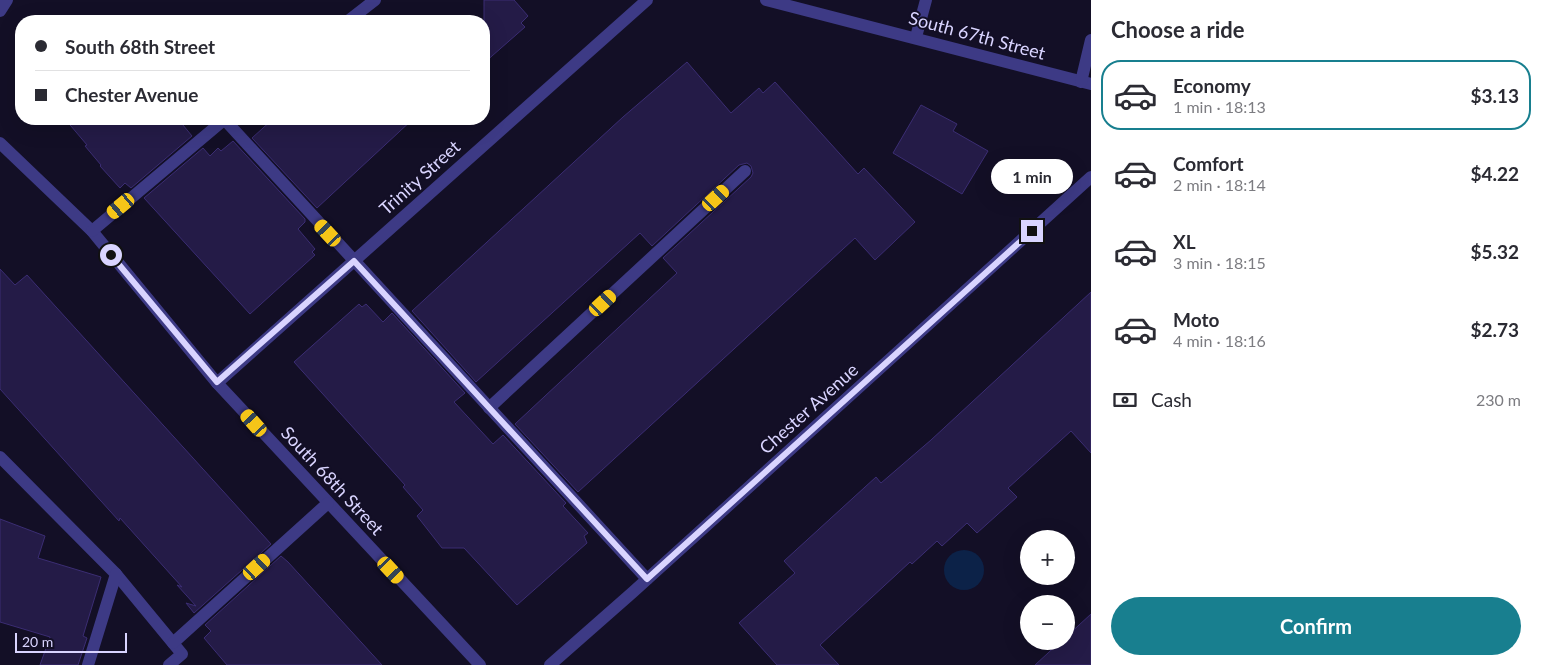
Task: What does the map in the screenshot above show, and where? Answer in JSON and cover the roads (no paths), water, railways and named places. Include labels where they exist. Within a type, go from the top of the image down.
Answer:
[{"type":"street","points":[[0,11],[7,0]]},
{"type":"street","points":[[356,15],[375,0]]},
{"type":"street","name":"Trinity Street","points":[[217,382],[646,0]]},
{"type":"street","name":"South 67th Street","points":[[766,0],[916,37],[1086,83]]},
{"type":"street","points":[[916,37],[926,0]]},
{"type":"street","points":[[1086,83],[1091,40]]},
{"type":"street","points":[[92,232],[217,125]]},
{"type":"street","points":[[229,125],[647,579]]},
{"type":"street","name":"South 68th Street","points":[[0,142],[92,232],[217,382],[480,665]]},
{"type":"street","points":[[489,408],[745,171]]},
{"type":"street","name":"Chester Avenue","points":[[550,665],[1091,177]]},
{"type":"street","points":[[0,457],[116,574],[182,654],[169,665]]},
{"type":"street","points":[[173,643],[328,503]]},
{"type":"street","points":[[88,665],[116,574]]},
{"type":"water","points":[[964,550],[978,556],[984,570],[978,584],[964,590],[950,584],[944,570],[950,556]]}]
